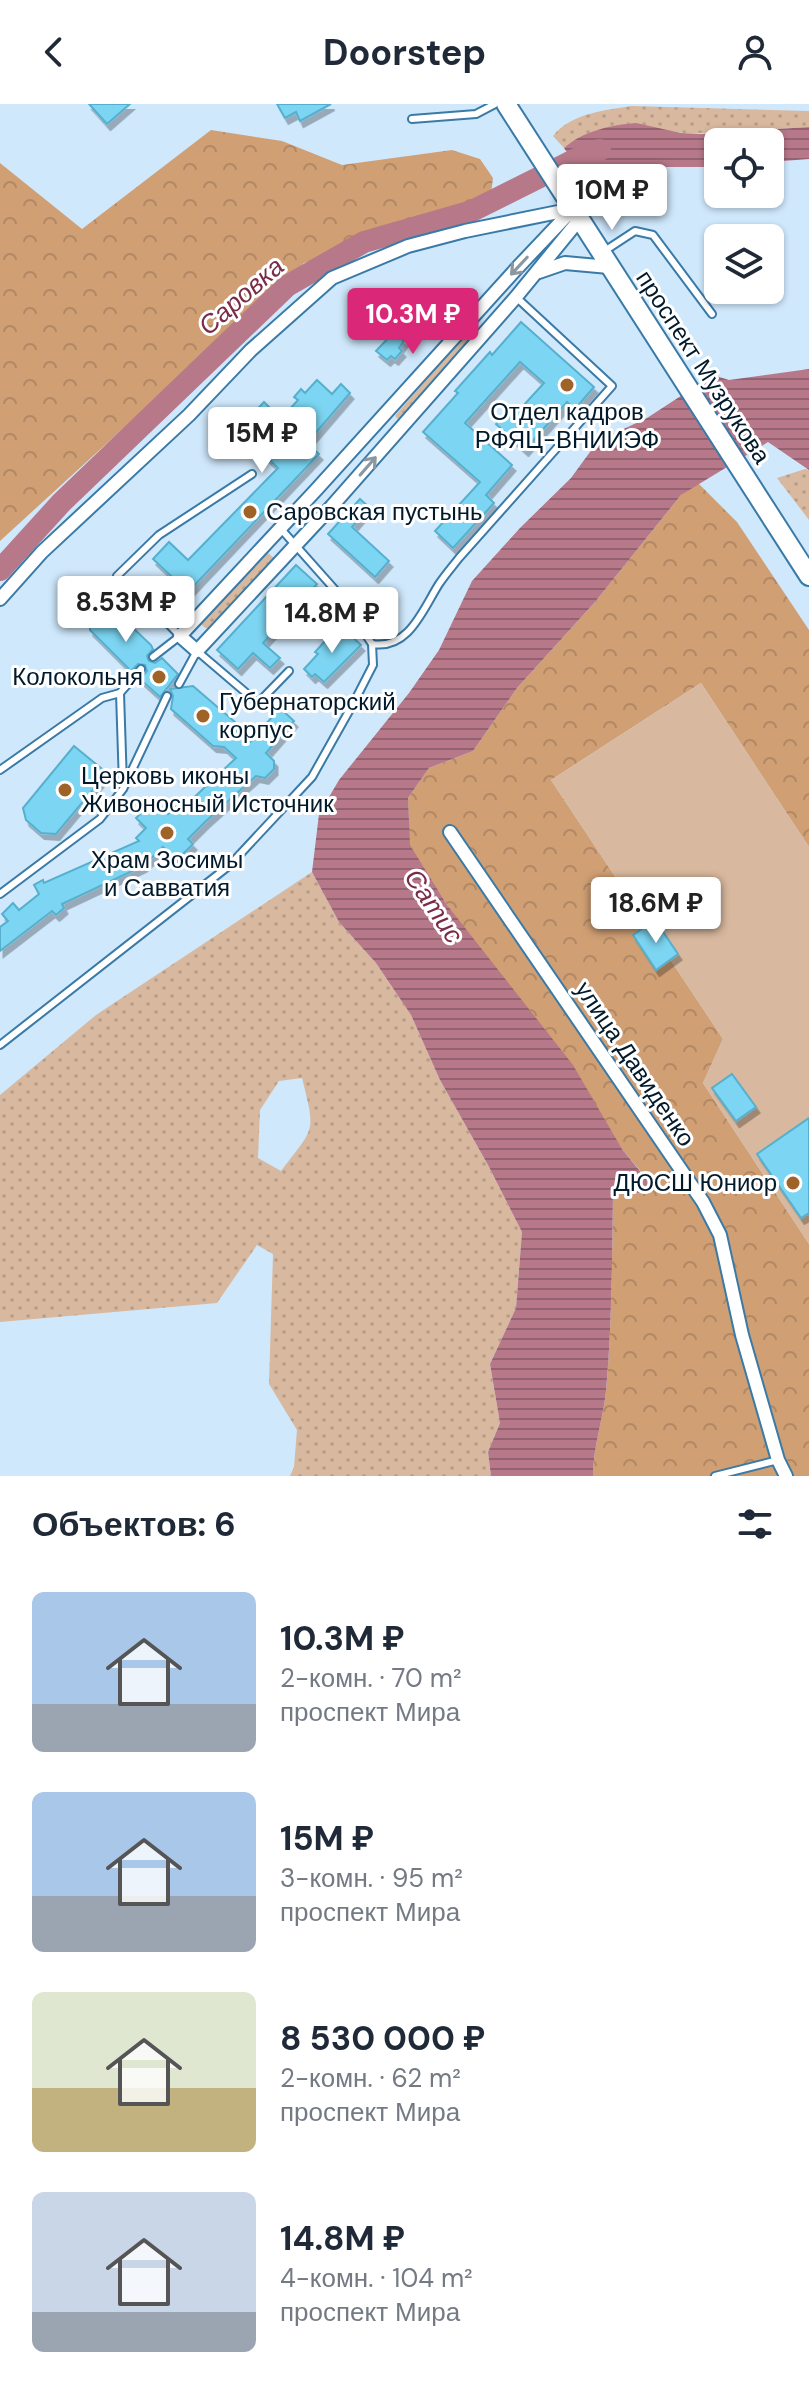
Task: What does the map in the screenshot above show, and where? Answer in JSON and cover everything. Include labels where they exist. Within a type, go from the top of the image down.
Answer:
[{"type":"main road","name":"проспект Музрукова","points":[[506,104],[809,576]]},
{"type":"street","points":[[572,208],[536,274],[297,544],[197,651],[180,636],[572,208]]},
{"type":"street","points":[[0,599],[42,552],[189,415],[251,350],[332,278],[408,246],[572,208]]},
{"type":"street","points":[[536,274],[565,263],[604,260]]},
{"type":"street","name":"улица Давиденко","points":[[450,832],[703,1202],[720,1235],[742,1335],[778,1460],[786,1476]]},
{"type":"lane","points":[[412,119],[476,114],[495,104]]},
{"type":"lane","points":[[604,260],[635,231],[653,235],[712,314]]},
{"type":"lane","points":[[372,644],[385,646],[404,635],[421,616],[459,558],[612,386],[516,297]]},
{"type":"lane","points":[[153,657],[180,636],[117,576],[159,535],[252,474]]},
{"type":"lane","points":[[0,1045],[230,865],[312,777],[353,704],[373,665],[372,644],[337,592],[281,528]]},
{"type":"lane","points":[[179,684],[197,651],[258,703],[289,671]]},
{"type":"lane","points":[[0,770],[102,698],[120,693],[141,669]]},
{"type":"lane","points":[[120,693],[123,789]]},
{"type":"lane","points":[[0,894],[100,819],[123,789],[167,696]]},
{"type":"lane","points":[[715,1476],[778,1460]]},
{"type":"shaded area","points":[[632,106],[809,111],[809,127],[704,128],[704,133],[687,133],[622,125],[592,133],[564,148],[553,136],[569,122],[600,111]]},
{"type":"shaded area","points":[[469,330],[475,335],[400,421],[395,416]]},
{"type":"shaded area","points":[[809,470],[809,520],[777,478]]},
{"type":"shaded area","points":[[267,552],[275,559],[208,629],[200,624]]},
{"type":"shaded area","points":[[701,683],[809,847],[809,1244],[703,1083],[723,1039],[551,780]]},
{"type":"shaded area","points":[[312,872],[339,922],[376,963],[411,1015],[440,1080],[522,1232],[516,1308],[490,1364],[500,1423],[488,1452],[491,1476],[290,1476],[294,1467],[297,1430],[269,1384],[273,1254],[257,1245],[217,1303],[0,1322],[0,1095],[96,1015]],"holes":[[[302,1078],[310,1129],[281,1171],[258,1158],[260,1110],[279,1081]]]},
{"type":"green space","points":[[211,130],[282,141],[342,165],[452,150],[480,159],[493,178],[490,202],[304,263],[0,541],[0,163],[82,229]]},
{"type":"green space","points":[[698,483],[737,522],[809,630],[809,847],[701,683],[551,780],[723,1039],[703,1083],[809,1244],[809,1476],[593,1476],[608,1366],[613,1194],[645,1193],[652,1185],[622,1149],[447,905],[409,845],[408,798],[429,768],[473,751],[517,688],[595,602],[681,495]]},
{"type":"water","points":[[636,123],[681,133],[704,134],[704,167],[577,167],[564,148],[580,137],[617,125]]},
{"type":"water","points":[[809,127],[809,159],[784,161],[784,129]]},
{"type":"water","name":"Сатис","points":[[809,369],[809,470],[768,442],[681,495],[595,602],[517,688],[473,751],[429,768],[408,798],[410,845],[447,905],[573,1065],[622,1149],[652,1186],[645,1193],[613,1194],[608,1366],[593,1476],[491,1476],[488,1452],[500,1423],[490,1364],[516,1308],[522,1232],[440,1080],[411,1015],[376,963],[339,922],[312,872],[319,814],[339,780],[409,693],[439,650],[472,581],[571,478],[598,441],[647,418],[713,375],[729,380]]},
{"type":"building","points":[[89,104],[130,104],[107,124]]},
{"type":"building","points":[[277,104],[331,104],[300,121],[296,112],[285,118]]},
{"type":"building","points":[[521,322],[594,387],[575,409],[567,402],[525,450],[496,424],[505,412],[512,418],[544,383],[520,362],[465,423],[512,465],[486,495],[494,503],[453,548],[435,531],[480,482],[423,432],[458,393],[455,391]]},
{"type":"building","points":[[394,332],[404,341],[399,348],[402,351],[395,359],[391,356],[387,360],[376,351]]},
{"type":"building","points":[[317,380],[332,394],[341,384],[350,393],[307,443],[319,454],[188,592],[153,559],[169,542],[188,560],[278,468],[238,430],[264,402],[281,419],[298,400],[294,397],[301,389],[305,393]]},
{"type":"building","points":[[360,499],[369,507],[352,527],[389,561],[375,577],[328,534]]},
{"type":"building","points":[[296,565],[317,584],[263,643],[280,658],[270,668],[253,653],[238,669],[217,650]]},
{"type":"building","points":[[85,592],[102,608],[111,607],[151,645],[153,649],[147,656],[149,661],[155,663],[162,658],[178,674],[160,697],[140,679],[147,671],[145,665],[138,664],[131,671],[90,630],[90,620],[75,604]]},
{"type":"building","points":[[343,628],[361,645],[324,682],[315,674],[312,677],[304,669],[325,641],[328,643]]},
{"type":"building","points":[[193,686],[235,722],[237,731],[250,742],[280,708],[294,721],[266,753],[274,761],[274,769],[265,778],[256,776],[205,822],[188,839],[193,844],[176,861],[163,847],[143,866],[62,904],[64,908],[56,915],[52,911],[0,951],[0,927],[8,921],[2,914],[13,903],[19,910],[39,894],[34,885],[139,841],[136,838],[146,828],[136,818],[155,800],[168,814],[183,800],[187,804],[236,758],[224,747],[213,746],[171,709],[173,696],[170,689]]},
{"type":"building","name":"Церковь иконы Живоносный Источник","points":[[74,746],[107,773],[56,834],[41,833],[26,820],[23,808]]},
{"type":"building","points":[[655,920],[678,954],[656,970],[633,935]]},
{"type":"building","points":[[732,1074],[756,1107],[736,1121],[712,1088]]},
{"type":"building","name":"ДЮСШ Юниор","points":[[809,1118],[809,1213],[801,1218],[757,1154]]},
{"type":"waterway","name":"Саровка","points":[[0,570],[61,503],[287,286],[364,242],[472,211],[590,152],[600,150]]},
{"type":"place","name":"Отдел кадров РФЯЦ-ВНИИЭФ","points":[[567,385]]},
{"type":"place","name":"Саровская пустынь","points":[[250,512]]},
{"type":"place","name":"Колокольня","points":[[159,677]]},
{"type":"place","name":"Губернаторский корпус","points":[[203,716]]},
{"type":"place","name":"Церковь иконы Живоносный Источник","points":[[65,790]]},
{"type":"place","name":"Храм Зосимы и Савватия","points":[[167,833]]},
{"type":"place","name":"ДЮСШ Юниор","points":[[793,1183]]}]
